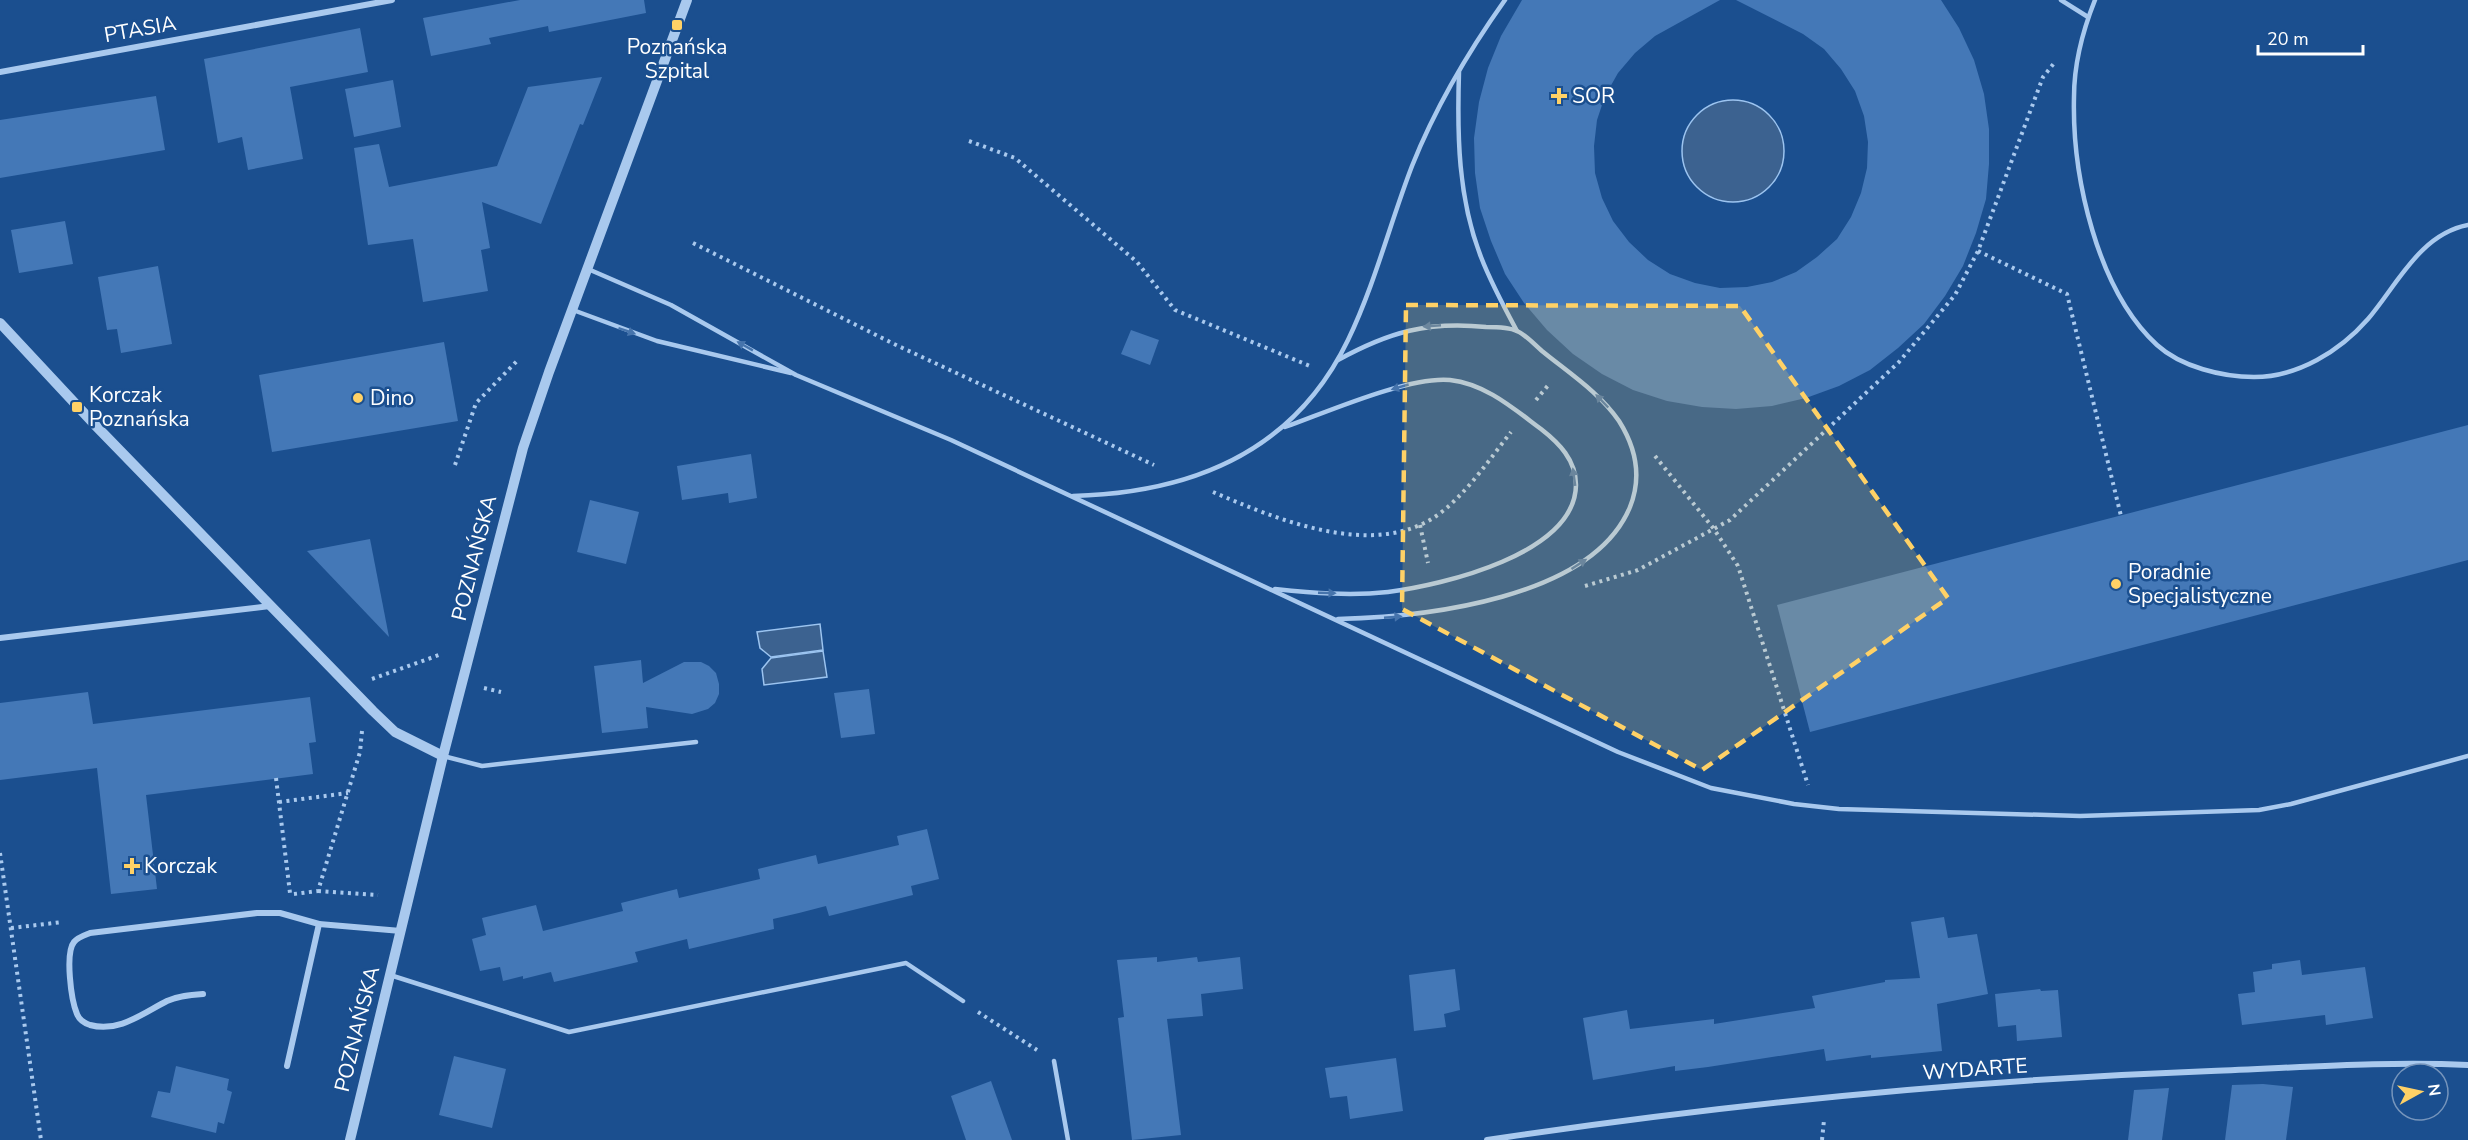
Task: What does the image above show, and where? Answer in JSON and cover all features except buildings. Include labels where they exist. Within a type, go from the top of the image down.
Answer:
[{"type":"street","name":"PTASIA","points":[[0,72],[392,0]]},
{"type":"street","name":"POZNAŃSKA","points":[[350,1140],[443,756],[523,448],[687,0]]},
{"type":"street","points":[[0,323],[77,407],[395,732],[443,756]]},
{"type":"street","points":[[0,638],[270,606]]},
{"type":"street","points":[[203,994],[168,1001],[124,1024],[91,1025],[82,1022],[76,1013],[69,963],[70,951],[75,942],[90,933],[257,913],[280,913],[319,924],[400,931]]},
{"type":"street","points":[[286,1066],[319,924]]},
{"type":"street","name":"WYDARTE","points":[[1487,1140],[1705,1111],[1869,1094],[2154,1073],[2394,1064],[2468,1065]]},
{"type":"lane","points":[[1284,428],[1318,391],[1338,360],[1358,316],[1423,139],[1459,71],[1505,0]]},
{"type":"lane","points":[[2061,0],[2088,17]]},
{"type":"lane","points":[[2095,0],[2088,17],[2076,72],[2074,96],[2074,119],[2083,193],[2104,263],[2116,288],[2146,333],[2170,355],[2204,369],[2253,377],[2286,373],[2305,366],[2324,356],[2356,332],[2421,251],[2449,230],[2468,225]]},
{"type":"lane","points":[[1335,620],[1413,615],[1458,608],[1540,584],[1581,564],[1614,533],[1627,514],[1634,496],[1637,474],[1635,453],[1627,433],[1598,396],[1517,331],[1493,285],[1470,221],[1459,157],[1457,122],[1459,71]]},
{"type":"lane","points":[[588,269],[671,305],[796,375],[919,426],[1618,752],[1711,788],[1750,797],[1814,806],[2080,816],[2225,813],[2291,804],[2468,756]]},
{"type":"lane","points":[[573,310],[657,341],[796,375]]},
{"type":"lane","points":[[1338,360],[1383,338],[1421,327],[1464,324],[1517,331]]},
{"type":"lane","points":[[1071,496],[1128,493],[1185,480],[1238,457],[1284,428],[1382,393],[1431,381],[1449,380],[1470,384],[1491,393],[1554,440],[1566,453],[1573,466],[1576,495],[1572,508],[1563,521],[1536,544],[1485,568],[1419,587],[1357,594],[1269,589]]},
{"type":"lane","points":[[443,756],[482,766],[696,742]]},
{"type":"lane","points":[[390,975],[569,1032],[906,963],[963,1001]]},
{"type":"lane","points":[[1054,1061],[1068,1140]]},
{"type":"path","points":[[1583,586],[1638,570],[1730,520],[1899,362],[1955,295],[1978,251],[2043,77],[2056,60]]},
{"type":"path","points":[[969,141],[1015,158],[1137,262],[1175,310],[1330,374]]},
{"type":"path","points":[[693,243],[894,344],[1185,480],[1246,507],[1308,527],[1359,535],[1401,531],[1420,525],[1438,515],[1454,501],[1551,381]]},
{"type":"path","points":[[1978,251],[2067,294],[2121,516]]},
{"type":"path","points":[[454,465],[476,403],[517,361]]},
{"type":"path","points":[[1627,433],[1656,456],[1714,529],[1738,566],[1814,806]]},
{"type":"path","points":[[370,679],[439,655]]},
{"type":"path","points":[[318,891],[360,752],[362,731]]},
{"type":"path","points":[[276,778],[291,894]]},
{"type":"path","points":[[279,802],[348,793]]},
{"type":"path","points":[[0,852],[41,1140]]},
{"type":"path","points":[[279,896],[318,891],[378,895]]},
{"type":"path","points":[[11,928],[69,921]]},
{"type":"path","points":[[963,1001],[1026,1043]]},
{"type":"highlighted area","points":[[1406,305],[1740,306],[1948,598],[1702,770],[1402,609]]},
{"type":"water","points":[[1733,100],[1752,104],[1769,115],[1780,132],[1784,151],[1780,170],[1769,187],[1752,198],[1733,202],[1714,198],[1697,187],[1686,170],[1682,151],[1686,132],[1697,115],[1714,104]]},
{"type":"water","points":[[820,624],[823,650],[771,657],[760,648],[757,632]]},
{"type":"water","points":[[823,651],[827,677],[764,685],[762,669],[771,658]]},
{"type":"place","name":"Poznańska Szpital","points":[[677,25]]},
{"type":"place","name":"SOR","points":[[1559,96]]},
{"type":"place","name":"Dino","points":[[358,398]]},
{"type":"place","name":"Korczak Poznańska","points":[[77,407]]},
{"type":"place","name":"Poradnie Specjalistyczne","points":[[2116,584]]},
{"type":"place","name":"Korczak","points":[[132,866]]}]
